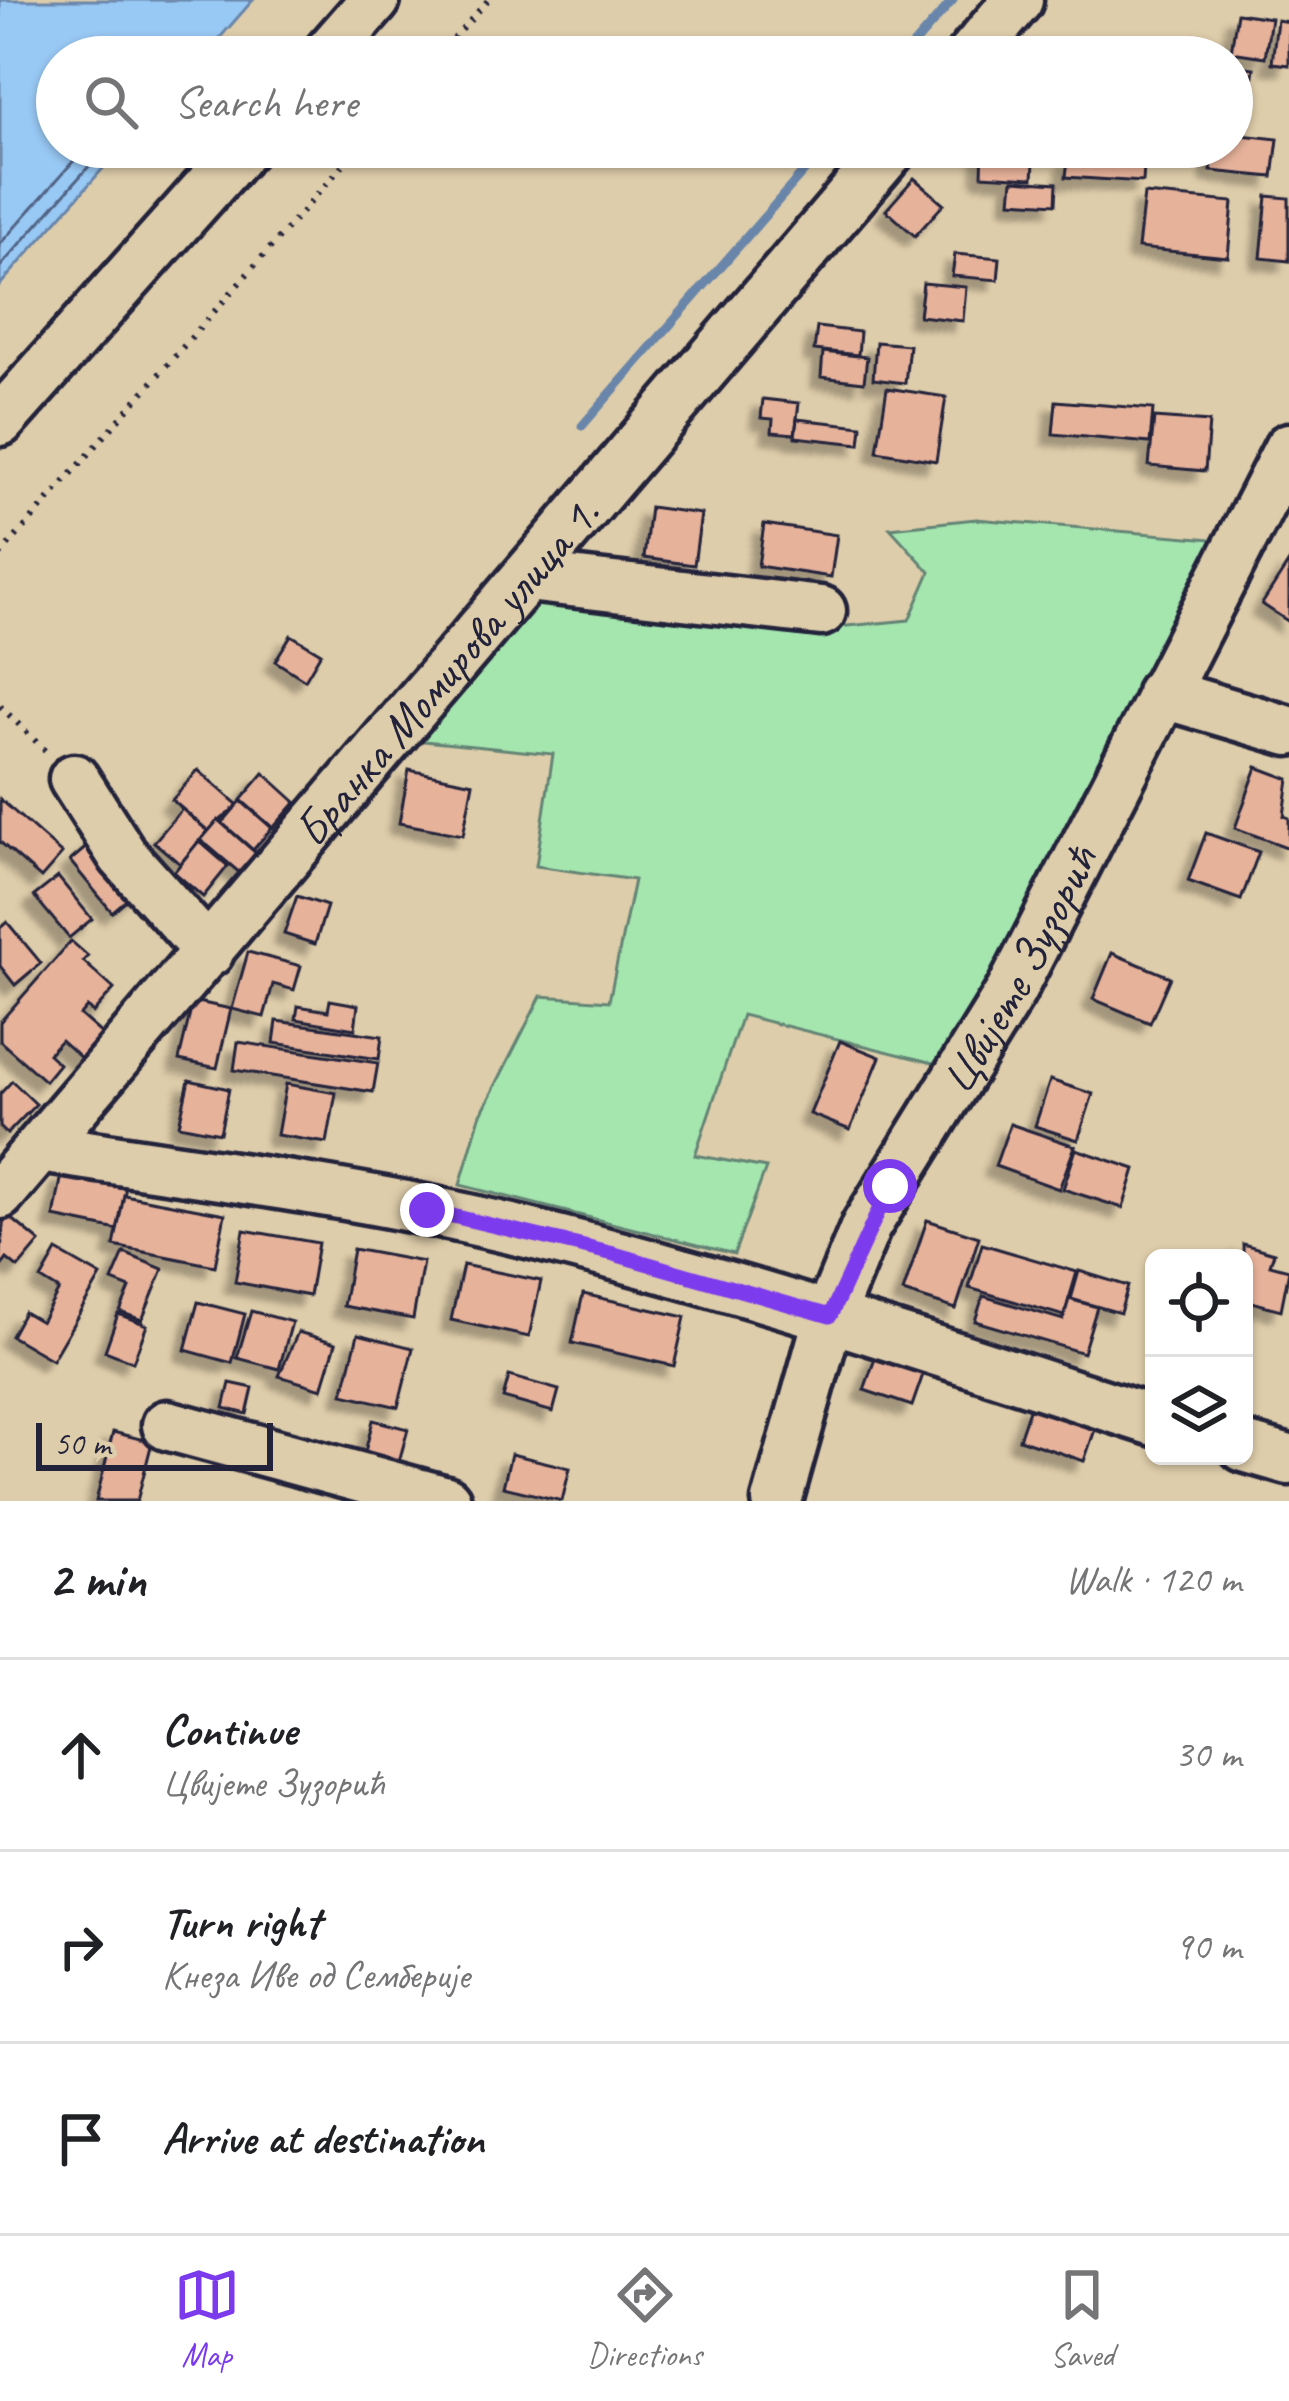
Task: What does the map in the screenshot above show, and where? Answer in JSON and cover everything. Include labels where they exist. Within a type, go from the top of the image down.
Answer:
[{"type":"street","points":[[343,36],[375,0]]},
{"type":"street","points":[[988,36],[1018,0]]},
{"type":"street","points":[[0,421],[225,168]]},
{"type":"street","name":"Бранка Момирова улица 1.","points":[[0,1194],[875,168]]},
{"type":"street","name":"Цвијете Зузорић","points":[[777,1501],[830,1316],[866,1226],[1010,991],[1289,448]]},
{"type":"street","points":[[526,578],[821,611]]},
{"type":"street","points":[[1161,693],[1289,731]]},
{"type":"street","points":[[74,779],[123,856],[208,952]]},
{"type":"street","points":[[41,1148],[472,1220],[830,1316],[1145,1417]]},
{"type":"street","points":[[167,1425],[446,1501]]},
{"type":"street","points":[[1253,1450],[1289,1460]]},
{"type":"path","points":[[456,36],[488,0]]},
{"type":"path","points":[[0,555],[341,168]]},
{"type":"path","points":[[0,706],[74,779]]},
{"type":"green space","points":[[976,519],[1224,540],[953,1068],[742,1015],[695,1155],[766,1168],[734,1254],[460,1185],[480,1116],[541,996],[609,1001],[634,880],[536,866],[553,754],[414,740],[538,597],[816,629],[909,620],[930,572],[890,528]]},
{"type":"water","points":[[0,0],[253,0],[221,36],[36,36],[36,168],[103,168],[0,285]]},
{"type":"building","points":[[1237,13],[1271,18],[1265,57],[1253,55],[1253,36],[1233,36]]},
{"type":"building","points":[[1277,20],[1289,22],[1289,65],[1272,63]]},
{"type":"building","points":[[1253,136],[1278,139],[1273,177],[1211,171],[1253,168]]},
{"type":"building","points":[[982,168],[1034,168],[1033,178],[982,175]]},
{"type":"building","points":[[1067,168],[1144,168],[1143,182],[1066,177]]},
{"type":"building","points":[[914,178],[944,204],[915,236],[886,210]]},
{"type":"building","points":[[1013,180],[1057,183],[1056,204],[1011,201]]},
{"type":"building","points":[[1144,194],[1233,202],[1228,257],[1138,248]]},
{"type":"building","points":[[1267,196],[1289,198],[1289,261],[1261,258]]},
{"type":"building","points":[[955,254],[1000,258],[998,280],[952,276]]},
{"type":"building","points":[[923,283],[966,287],[963,321],[919,316]]},
{"type":"building","points":[[817,327],[860,332],[858,355],[814,350]]},
{"type":"building","points":[[876,342],[909,345],[905,383],[873,379]]},
{"type":"building","points":[[823,352],[867,357],[864,382],[821,377]]},
{"type":"building","points":[[887,388],[946,397],[936,461],[877,451]]},
{"type":"building","points":[[763,399],[799,403],[795,434],[772,432],[773,419],[761,418]]},
{"type":"building","points":[[1056,401],[1153,409],[1150,443],[1053,434]]},
{"type":"building","points":[[1154,418],[1209,422],[1205,471],[1149,466]]},
{"type":"building","points":[[797,419],[862,426],[860,444],[795,437]]},
{"type":"building","points":[[650,507],[701,514],[694,565],[644,558]]},
{"type":"building","points":[[764,524],[837,535],[831,577],[758,566]]},
{"type":"building","points":[[1289,562],[1289,622],[1262,604]]},
{"type":"building","points":[[291,635],[321,653],[305,680],[275,661]]},
{"type":"building","points":[[1257,767],[1289,779],[1284,816],[1289,818],[1289,848],[1235,828]]},
{"type":"building","points":[[198,770],[238,805],[208,831],[172,800]]},
{"type":"building","points":[[409,770],[473,783],[463,835],[399,823]]},
{"type":"building","points":[[264,773],[296,802],[273,828],[241,800]]},
{"type":"building","points":[[0,799],[62,854],[41,878],[0,842]]},
{"type":"building","points":[[241,801],[272,828],[253,850],[222,823]]},
{"type":"building","points":[[182,809],[208,831],[180,864],[154,842]]},
{"type":"building","points":[[218,820],[257,854],[241,874],[201,840]]},
{"type":"building","points":[[1206,833],[1259,852],[1241,900],[1188,881]]},
{"type":"building","points":[[96,839],[138,890],[112,912],[70,861]]},
{"type":"building","points":[[199,841],[228,866],[203,897],[174,872]]},
{"type":"building","points":[[58,877],[92,919],[69,938],[34,896]]},
{"type":"building","points":[[297,896],[327,906],[315,944],[284,934]]},
{"type":"building","points":[[7,922],[41,963],[15,985],[0,966],[0,928]]},
{"type":"building","points":[[71,941],[88,956],[83,961],[114,989],[93,1013],[87,1007],[80,1015],[103,1035],[82,1059],[61,1040],[48,1054],[59,1064],[45,1081],[0,1041],[0,1022]]},
{"type":"building","points":[[248,952],[301,966],[294,990],[273,984],[264,1017],[232,1009]]},
{"type":"building","points":[[1112,953],[1170,977],[1150,1023],[1093,999]]},
{"type":"building","points":[[330,1000],[358,1005],[355,1029],[296,1019],[298,1006],[328,1011]]},
{"type":"building","points":[[193,1001],[231,1009],[217,1068],[179,1060]]},
{"type":"building","points":[[277,1021],[382,1036],[379,1059],[274,1043]]},
{"type":"building","points":[[840,1041],[880,1057],[850,1130],[810,1114]]},
{"type":"building","points":[[238,1042],[378,1063],[373,1092],[234,1070]]},
{"type":"building","points":[[189,1080],[229,1089],[220,1133],[179,1125]]},
{"type":"building","points":[[1050,1080],[1093,1094],[1078,1140],[1035,1126]]},
{"type":"building","points":[[12,1081],[36,1104],[7,1134],[0,1127],[0,1094]]},
{"type":"building","points":[[286,1084],[336,1093],[327,1143],[277,1135]]},
{"type":"building","points":[[1010,1124],[1075,1146],[1059,1189],[995,1166]]},
{"type":"building","points":[[1076,1149],[1135,1169],[1123,1208],[1063,1189]]},
{"type":"building","points":[[62,1174],[126,1186],[118,1230],[54,1217]]},
{"type":"building","points":[[124,1195],[225,1214],[215,1266],[114,1246]]},
{"type":"building","points":[[4,1212],[40,1242],[18,1268],[7,1259],[0,1268]]},
{"type":"building","points":[[927,1220],[979,1237],[956,1309],[903,1292]]},
{"type":"building","points":[[244,1230],[318,1243],[309,1296],[235,1282]]},
{"type":"building","points":[[982,1244],[1077,1272],[1064,1316],[969,1288]]},
{"type":"building","points":[[1243,1244],[1274,1253],[1270,1265],[1289,1270],[1281,1310],[1253,1302],[1253,1249],[1243,1249]]},
{"type":"building","points":[[353,1249],[423,1262],[413,1319],[343,1306]]},
{"type":"building","points":[[57,1251],[101,1276],[52,1360],[11,1336],[24,1312],[41,1322],[59,1290],[41,1279]]},
{"type":"building","points":[[124,1253],[163,1269],[142,1320],[120,1312],[130,1288],[112,1281]]},
{"type":"building","points":[[463,1265],[541,1281],[529,1337],[451,1320]]},
{"type":"building","points":[[1079,1271],[1128,1286],[1120,1313],[1071,1299]]},
{"type":"building","points":[[583,1294],[685,1317],[674,1366],[572,1343]]},
{"type":"building","points":[[983,1296],[1063,1320],[1069,1299],[1097,1307],[1083,1353],[975,1321]]},
{"type":"building","points":[[198,1302],[245,1314],[232,1363],[185,1350]]},
{"type":"building","points":[[251,1311],[292,1322],[279,1369],[237,1358]]},
{"type":"building","points":[[118,1314],[147,1325],[133,1362],[105,1351]]},
{"type":"building","points":[[298,1332],[336,1343],[322,1389],[279,1376]]},
{"type":"building","points":[[358,1334],[413,1348],[398,1407],[343,1394]]},
{"type":"building","points":[[878,1350],[926,1366],[912,1406],[864,1390]]},
{"type":"building","points":[[509,1376],[559,1390],[553,1412],[503,1398]]},
{"type":"building","points":[[230,1383],[253,1388],[247,1414],[224,1408]]},
{"type":"building","points":[[1032,1401],[1097,1424],[1084,1461],[1019,1439]]},
{"type":"building","points":[[373,1420],[408,1429],[397,1469],[363,1460]]},
{"type":"building","points":[[113,1432],[152,1442],[137,1501],[96,1501]]},
{"type":"building","points":[[511,1454],[570,1468],[562,1501],[503,1487]]},
{"type":"waterway","points":[[921,36],[953,0]]},
{"type":"waterway","points":[[582,426],[807,168]]},
{"type":"route","points":[[427,1210],[614,1254],[830,1316],[866,1226],[890,1186]]}]
